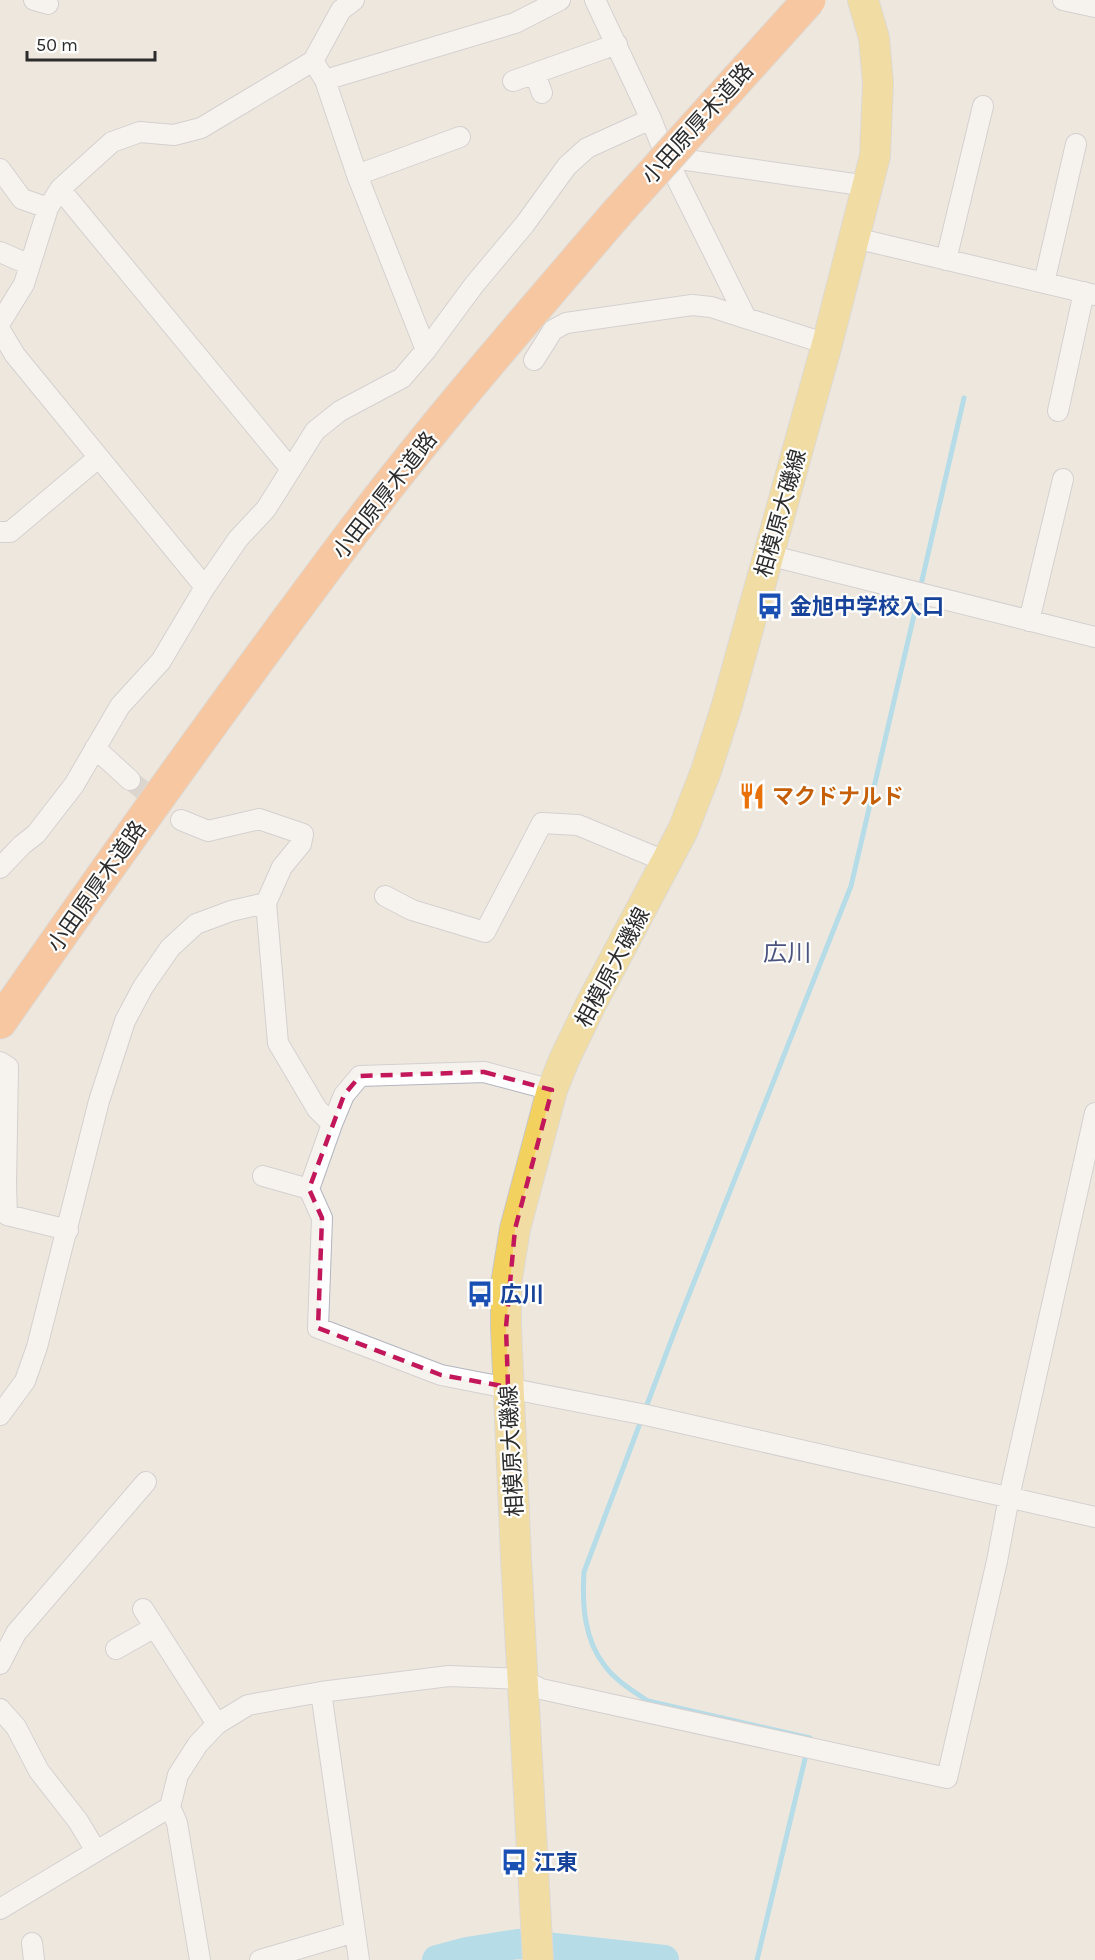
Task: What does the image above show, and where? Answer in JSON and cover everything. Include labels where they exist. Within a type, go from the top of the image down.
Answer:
[{"type":"highway","name":"小田原厚木道路","points":[[0,1022],[175,774],[354,531],[611,204],[779,0]]},
{"type":"highway","name":"小田原厚木道路","points":[[0,984],[159,758],[338,517],[457,368],[611,204],[809,0]]},
{"type":"main road","name":"相模原大磯線","points":[[538,1949],[508,1387],[506,1284],[515,1229],[552,1090],[564,1060],[683,830],[706,771],[768,555],[827,344],[875,156],[878,83],[874,38],[863,0]]},
{"type":"street","points":[[0,323],[17,299],[24,284],[48,208],[60,189],[112,142],[140,132],[174,135],[201,128],[313,61],[340,10],[354,0]]},
{"type":"street","points":[[325,80],[515,23],[560,0]]},
{"type":"street","points":[[595,0],[651,119],[666,157],[746,318]]},
{"type":"street","points":[[1063,0],[1095,7]]},
{"type":"street","points":[[513,81],[617,44]]},
{"type":"street","points":[[313,61],[325,80],[357,175],[426,350]]},
{"type":"street","points":[[534,74],[542,93]]},
{"type":"street","points":[[946,260],[983,106]]},
{"type":"street","points":[[0,868],[36,834],[74,785],[120,706],[161,661],[205,587],[238,539],[266,509],[315,431],[340,411],[402,378],[525,224],[567,166],[587,148],[651,119]]},
{"type":"street","points":[[357,175],[460,137]]},
{"type":"street","points":[[1044,283],[1076,144]]},
{"type":"street","points":[[666,157],[868,186]]},
{"type":"street","points":[[0,169],[22,199],[48,208]]},
{"type":"street","points":[[60,189],[290,468]]},
{"type":"street","points":[[855,238],[1090,293],[1058,411]]},
{"type":"street","points":[[0,252],[30,265]]},
{"type":"street","points":[[534,360],[553,330],[566,323],[692,305],[711,307],[827,344]]},
{"type":"street","points":[[0,330],[15,355],[205,587]]},
{"type":"street","points":[[0,532],[10,532],[98,458]]},
{"type":"street","points":[[1029,621],[1064,479]]},
{"type":"street","points":[[768,555],[1095,637]]},
{"type":"street","points":[[95,748],[130,780]]},
{"type":"street","points":[[181,820],[208,831],[259,819],[303,834],[301,844],[282,867],[266,903],[278,1043],[317,1109],[332,1124]]},
{"type":"street","points":[[385,896],[412,910],[484,932],[542,823],[578,825],[667,862]]},
{"type":"street","points":[[0,1414],[25,1381],[37,1347],[102,1091],[125,1020],[143,987],[170,948],[196,924],[231,911],[266,903]]},
{"type":"street","points":[[4,1065],[7,1215],[68,1230]]},
{"type":"street","points":[[552,1090],[484,1072],[360,1076],[344,1095],[309,1189],[322,1218],[318,1328],[441,1376],[646,1414],[1095,1517]]},
{"type":"street","points":[[200,1960],[177,1823],[170,1808],[178,1775],[198,1744],[217,1724],[248,1705],[321,1692],[449,1676],[522,1679],[541,1689],[947,1778],[1095,1113]]},
{"type":"street","points":[[263,1176],[309,1189]]},
{"type":"street","points":[[0,1664],[16,1633],[146,1482]]},
{"type":"street","points":[[143,1609],[217,1724]]},
{"type":"street","points":[[116,1649],[154,1627]]},
{"type":"street","points":[[321,1692],[359,1960]]},
{"type":"street","points":[[0,1709],[16,1727],[39,1771],[78,1821],[96,1851]]},
{"type":"street","points":[[0,1909],[170,1808]]},
{"type":"street","points":[[260,1960],[355,1932]]},
{"type":"highlighted area","points":[[484,1072],[552,1090],[515,1229],[506,1327],[508,1387],[441,1375],[318,1328],[322,1218],[309,1189],[344,1095],[360,1076]]},
{"type":"waterway","points":[[920,589],[964,398]]},
{"type":"waterway","points":[[757,1960],[810,1738],[648,1701],[625,1685],[605,1666],[593,1645],[584,1609],[584,1572],[677,1325],[851,886],[918,598]]},
{"type":"waterway","points":[[437,1960],[467,1952],[518,1944],[664,1960]]},
{"type":"tunnel","points":[[130,780],[181,820]]},
{"type":"place","name":"金旭中学校入口","points":[[770,606]]},
{"type":"place","name":"マクドナルド","points":[[752,796]]},
{"type":"place","name":"広川","points":[[480,1294]]},
{"type":"place","name":"江東","points":[[514,1862]]},
{"type":"district","name":"広川","points":[[787,953]]}]
